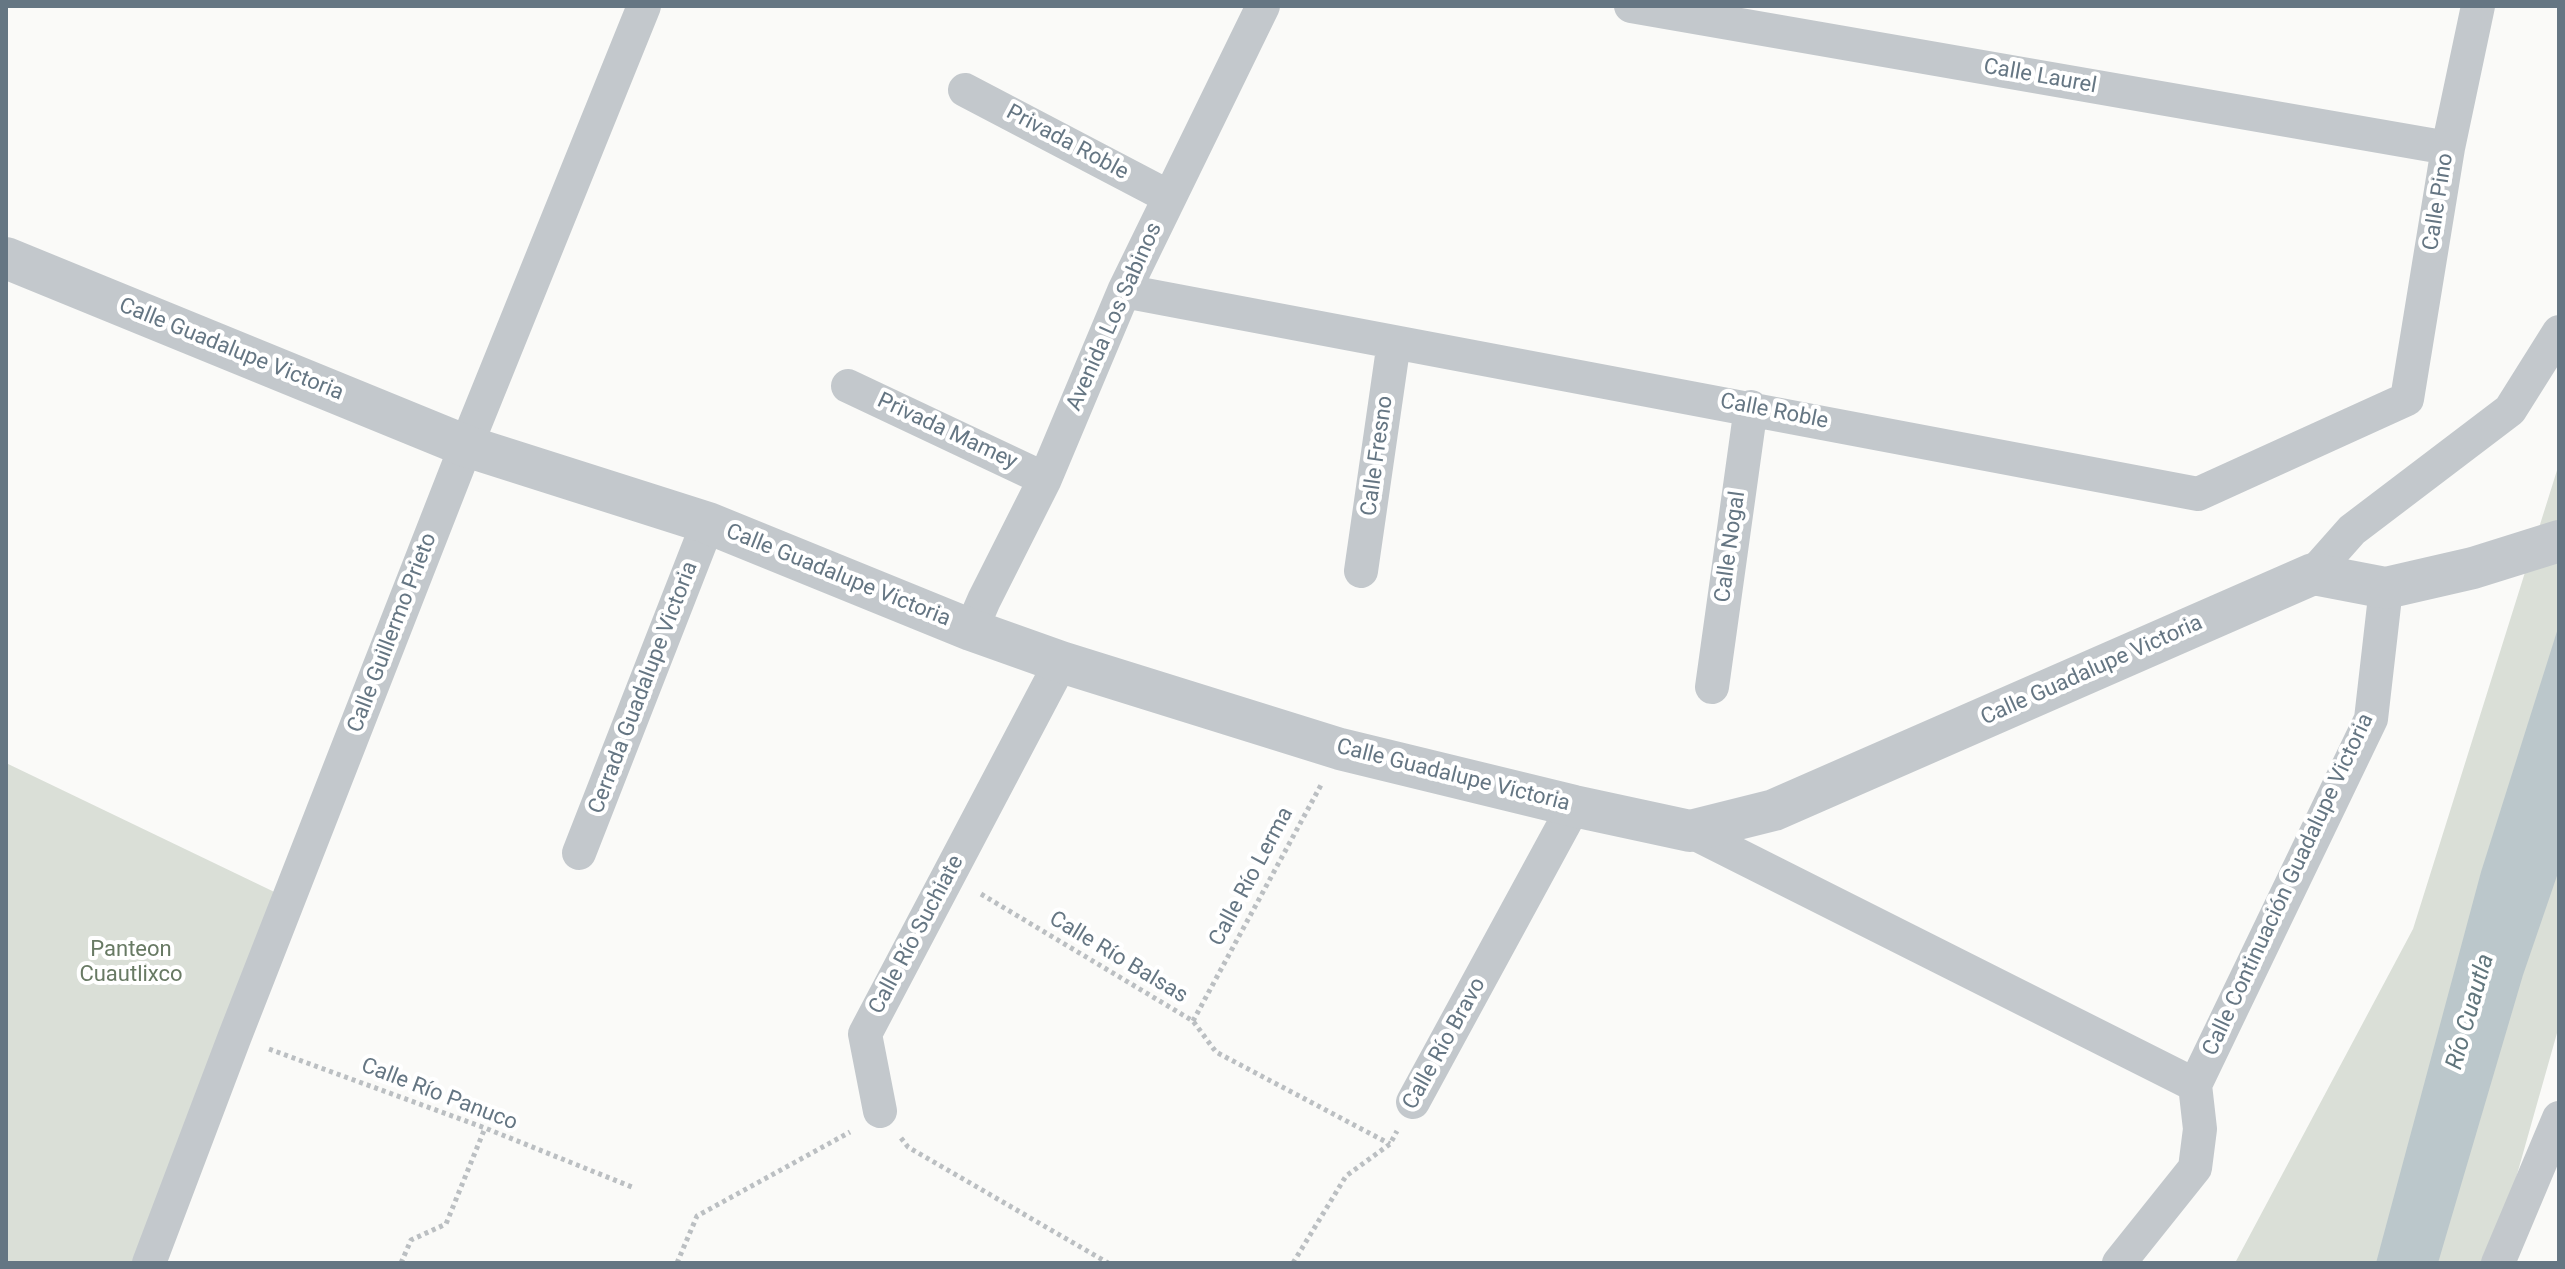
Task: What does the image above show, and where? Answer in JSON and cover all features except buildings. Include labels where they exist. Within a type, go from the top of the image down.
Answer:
[{"type":"street","name":"Calle Guillermo Prieto","points":[[149,1263],[466,446],[644,6]]},
{"type":"street","name":"Avenida Los Sabinos","points":[[971,630],[1045,479],[1124,291],[1263,6]]},
{"type":"street","name":"Calle Laurel","points":[[1631,6],[2448,148]]},
{"type":"street","name":"Calle Pino","points":[[2407,399],[2448,148],[2478,6]]},
{"type":"street","name":"Privada Roble","points":[[965,90],[1169,197]]},
{"type":"street","name":"Calle Guadalupe Victoria","points":[[6,258],[466,446],[708,523],[971,630],[1061,662],[1340,749],[1690,831],[2195,1085]]},
{"type":"street","name":"Calle Roble","points":[[1124,291],[1751,407],[2198,494],[2407,399]]},
{"type":"street","points":[[2313,574],[2352,530],[2510,410],[2559,332]]},
{"type":"street","name":"Calle Fresno","points":[[1361,571],[1394,342]]},
{"type":"street","name":"Privada Mamey","points":[[848,386],[1045,479]]},
{"type":"street","name":"Calle Nogal","points":[[1712,687],[1751,407]]},
{"type":"street","name":"Cerrada Guadalupe Victoria","points":[[579,853],[708,523]]},
{"type":"street","points":[[2313,574],[2386,588],[2473,568],[2553,543]]},
{"type":"street","name":"Calle Guadalupe Victoria","points":[[1690,831],[1774,810],[2313,574]]},
{"type":"street","name":"Calle Continuación Guadalupe Victoria","points":[[2195,1085],[2371,719],[2386,588]]},
{"type":"street","name":"Calle Río Suchiate","points":[[880,1111],[865,1034],[1061,662]]},
{"type":"street","name":"Calle Río Bravo","points":[[1413,1102],[1574,806]]},
{"type":"street","points":[[2119,1263],[2195,1168],[2200,1129],[2195,1085]]},
{"type":"street","points":[[2498,1263],[2559,1118]]},
{"type":"path","name":"Calle Río Lerma","points":[[1193,1021],[1340,749]]},
{"type":"path","name":"Calle Río Balsas","points":[[949,874],[1193,1021],[1216,1052],[1390,1144]]},
{"type":"path","name":"Calle Río Panuco","points":[[235,1036],[485,1128],[632,1187]]},
{"type":"path","name":"Calle Río Bravo","points":[[1293,1263],[1346,1176],[1390,1144],[1413,1102]]},
{"type":"path","points":[[677,1263],[697,1216],[843,1136],[880,1111],[908,1147],[1108,1263]]},
{"type":"path","points":[[401,1263],[411,1240],[446,1224],[485,1128]]},
{"type":"green space","points":[[2559,464],[2559,1026],[2492,1263],[2235,1263],[2413,929]]},
{"type":"green space","name":"Panteon Cuautlixco","points":[[6,763],[289,899],[150,1263],[6,1263]]},
{"type":"water","name":"Río Cuautla","points":[[2559,625],[2559,870],[2523,975],[2438,1263],[2376,1263],[2481,872]]}]
